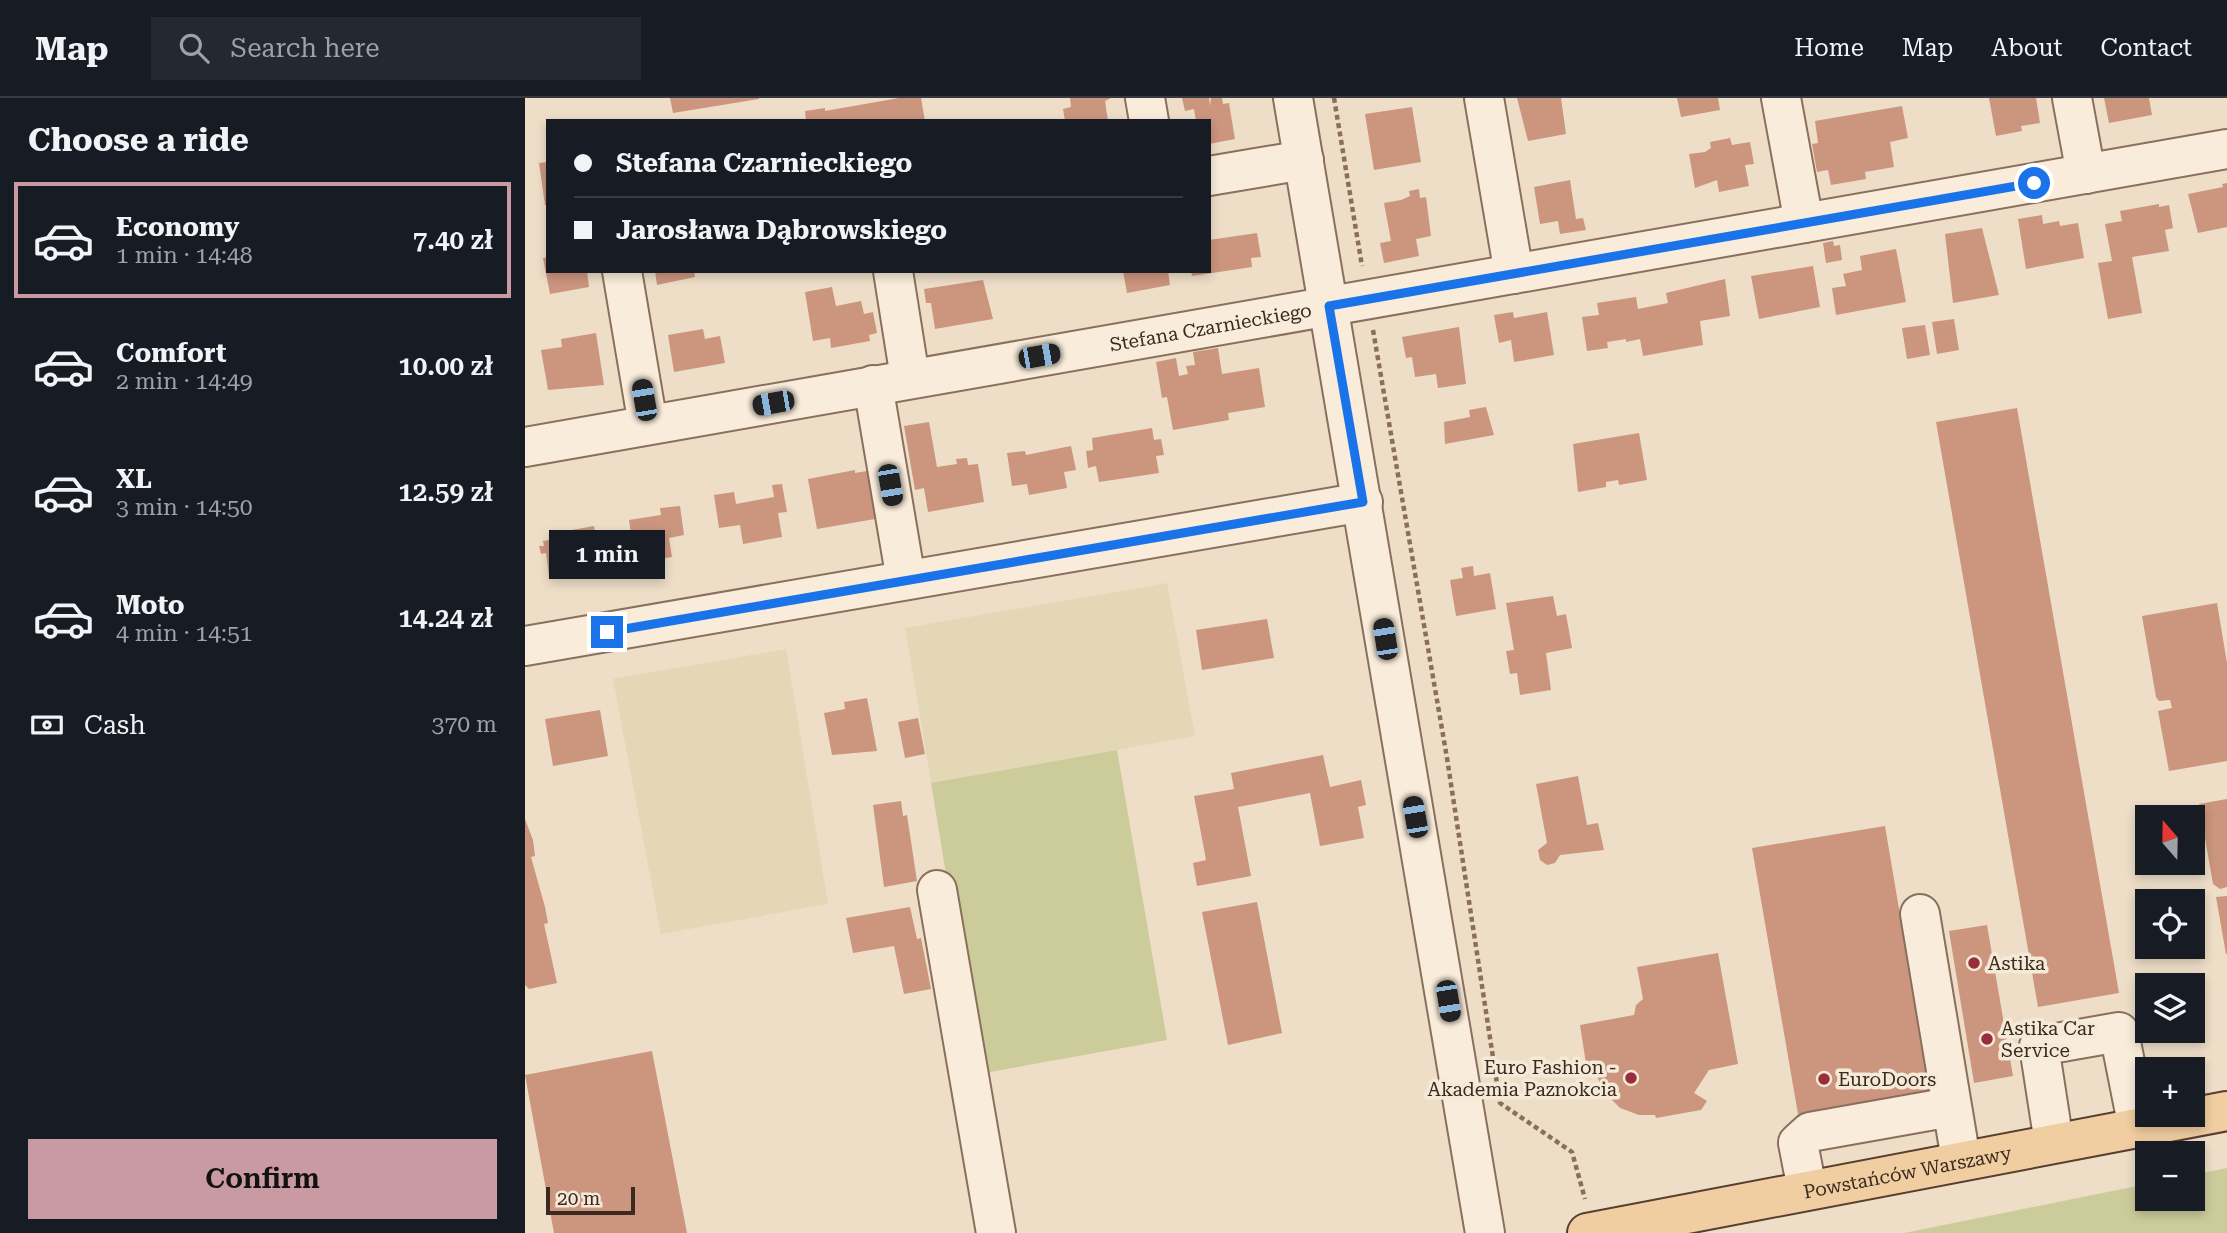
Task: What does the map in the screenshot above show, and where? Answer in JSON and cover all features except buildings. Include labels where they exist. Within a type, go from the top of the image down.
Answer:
[{"type":"main road","name":"Powstańców Warszawy","points":[[1590,1232],[2227,1111]]},
{"type":"street","points":[[1145,98],[1149,119]]},
{"type":"street","points":[[1293,98],[1485,1233]]},
{"type":"street","points":[[1484,98],[1514,274]]},
{"type":"street","points":[[1781,98],[1804,223]]},
{"type":"street","points":[[2072,98],[2086,174]]},
{"type":"street","name":"Stefana Czarnieckiego","points":[[525,447],[2227,149]]},
{"type":"street","points":[[1211,176],[1304,160]]},
{"type":"street","points":[[622,273],[648,425]]},
{"type":"street","points":[[893,273],[891,382],[906,580]]},
{"type":"street","points":[[525,646],[1363,502]]},
{"type":"street","points":[[937,890],[996,1233]]},
{"type":"street","points":[[1920,914],[1961,1160]]},
{"type":"street","points":[[2054,1143],[2039,1046],[2119,1032],[2138,1128]]},
{"type":"street","points":[[1807,1189],[1798,1143],[1810,1132],[1951,1107]]},
{"type":"path","points":[[1334,98],[1447,758],[1500,1103],[1572,1152],[1590,1232]]},
{"type":"shaded area","points":[[1167,583],[1195,736],[931,783],[905,628]]},
{"type":"shaded area","points":[[786,649],[828,904],[661,934],[613,679]]},
{"type":"green space","points":[[1117,750],[1167,1040],[979,1074],[931,783]]},
{"type":"green space","points":[[2227,1168],[2227,1233],[1904,1233],[2135,1186],[2135,1211],[2205,1211],[2205,1173]]},
{"type":"place","name":"Astika","points":[[1974,963]]},
{"type":"place","name":"Astika Car Service","points":[[1987,1039]]},
{"type":"place","name":"Euro Fashion - Akademia Paznokcia","points":[[1631,1078]]},
{"type":"place","name":"EuroDoors","points":[[1824,1079]]},
{"type":"route","points":[[607,632],[1363,502],[1329,306],[2034,183]]}]
